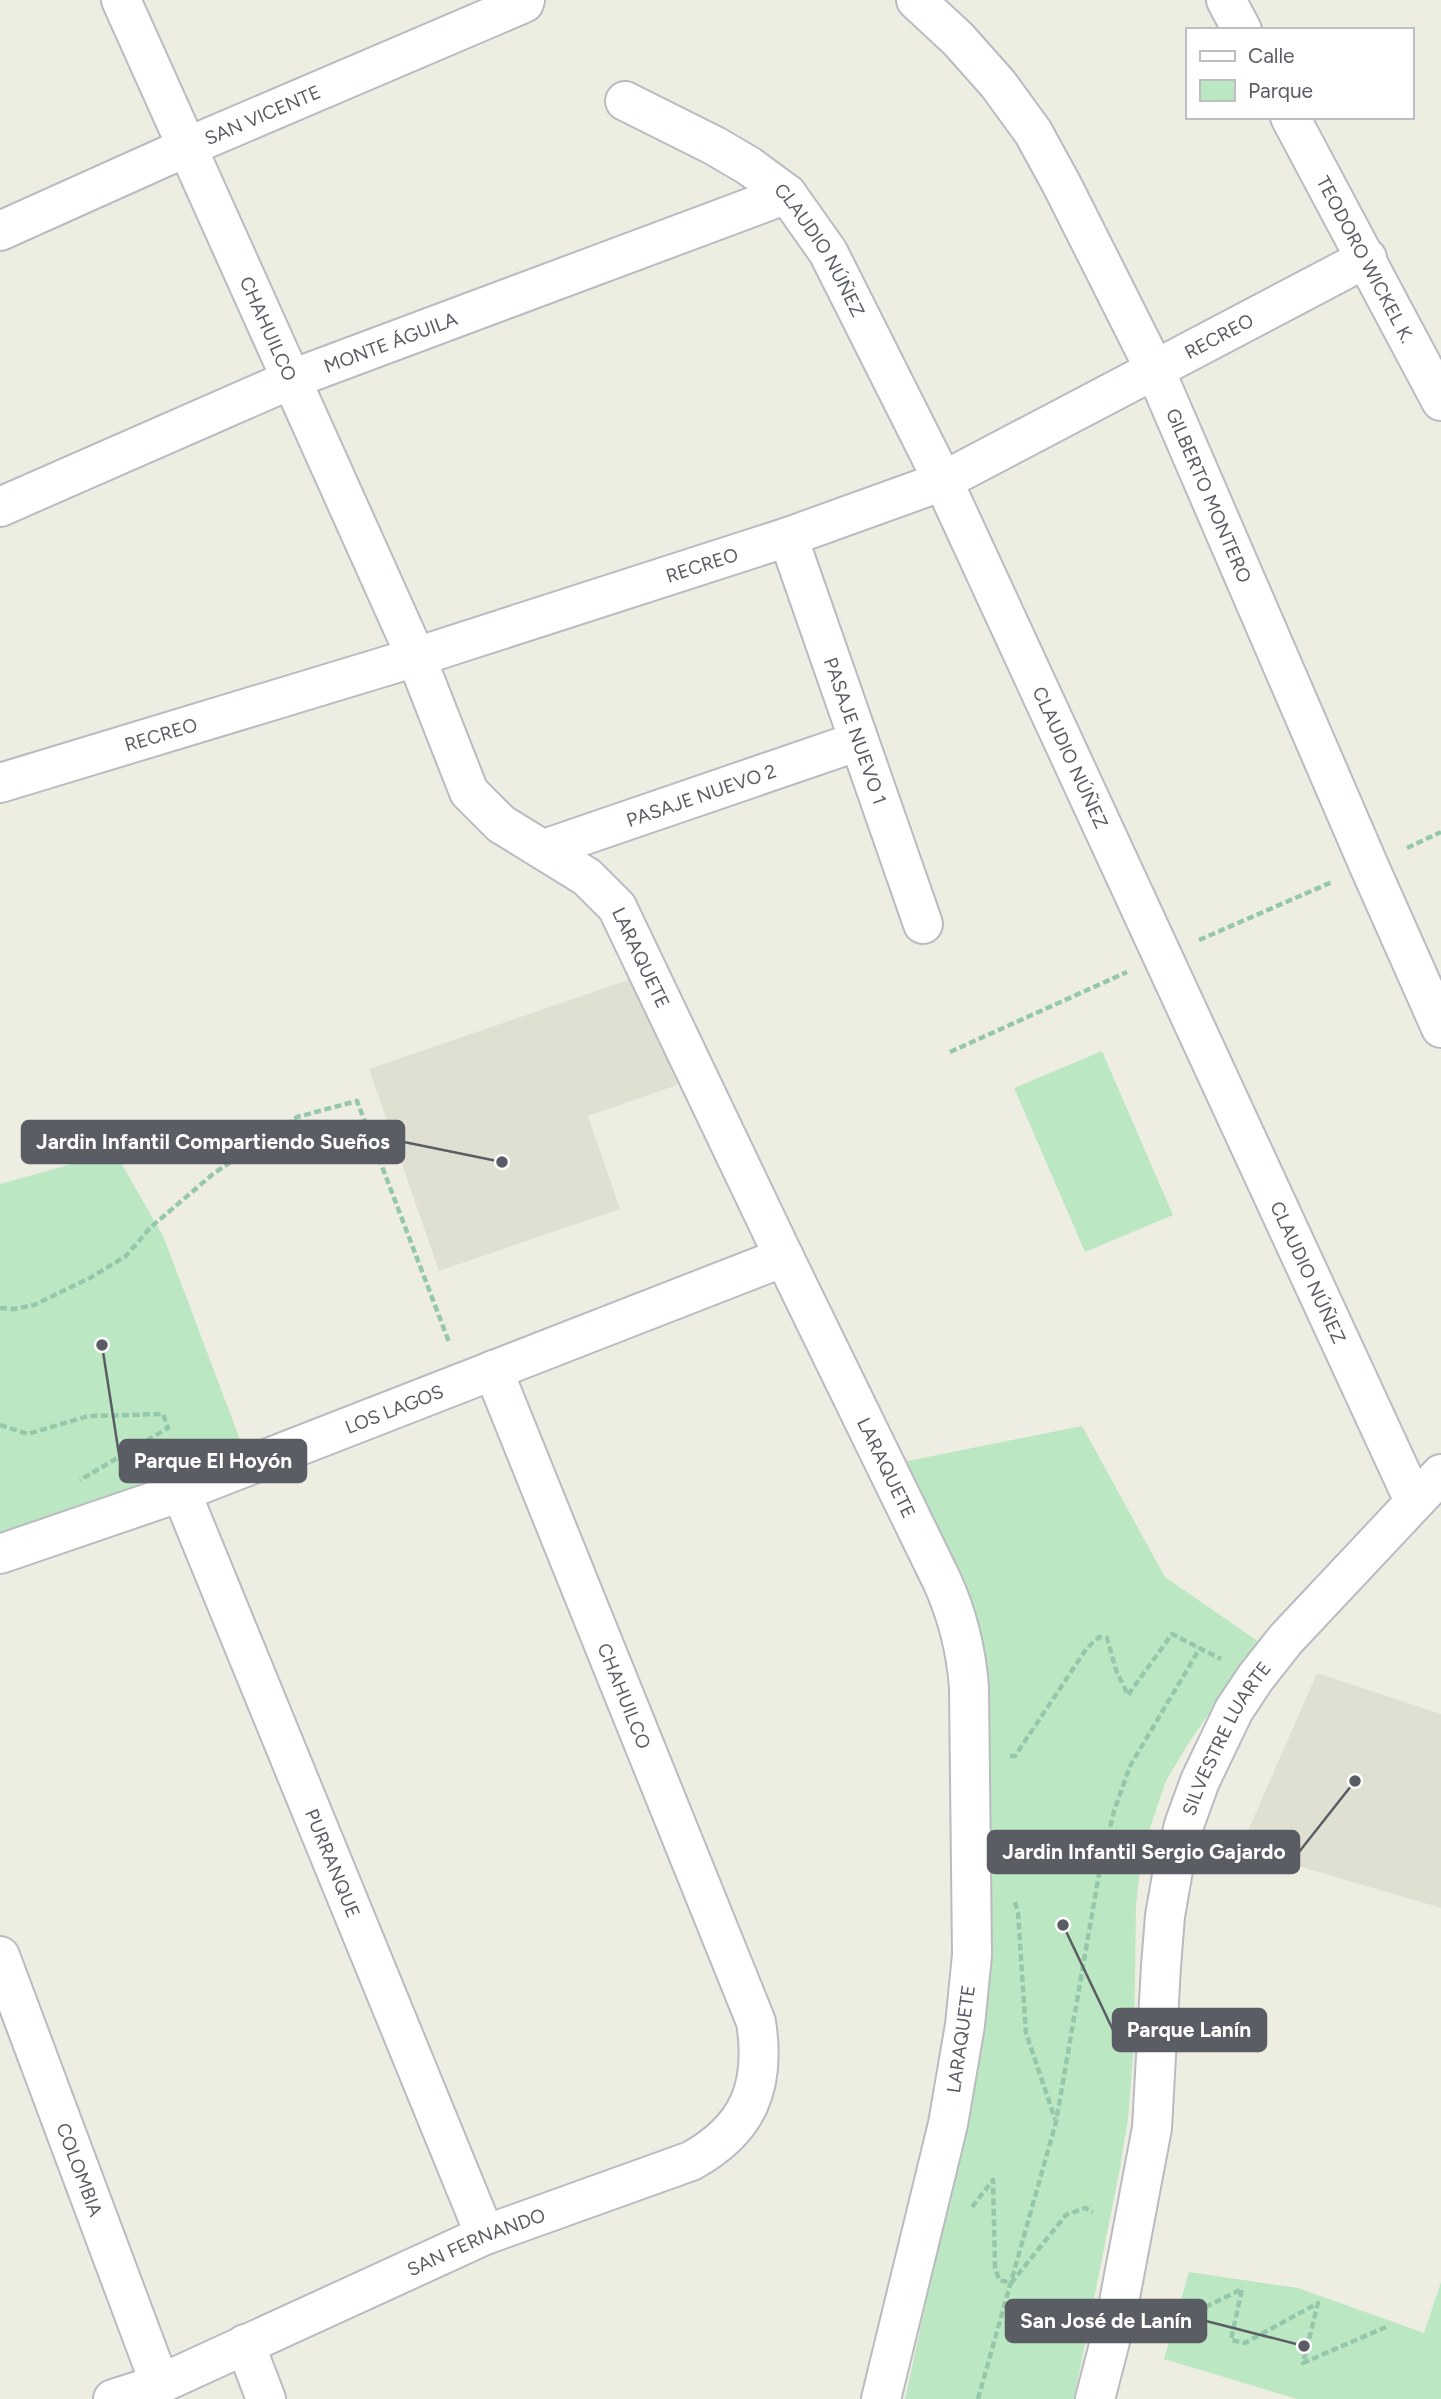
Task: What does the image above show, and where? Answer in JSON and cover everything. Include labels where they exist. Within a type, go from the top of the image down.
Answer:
[{"type":"street","name":"CHAHUILCO","points":[[121,0],[416,657]]},
{"type":"street","name":"SAN VICENTE","points":[[0,231],[525,0]]},
{"type":"street","name":"GILBERTO MONTERO","points":[[916,0],[958,39],[990,75],[1032,132],[1062,184],[1155,370],[1441,1028]]},
{"type":"street","points":[[1226,0],[1241,28]]},
{"type":"street","name":"CLAUDIO NÚÑEZ","points":[[625,101],[715,146],[749,166],[787,194],[828,252],[943,481],[1414,1501]]},
{"type":"street","name":"TEODORO WICKEL K.","points":[[1291,119],[1441,401]]},
{"type":"street","name":"MONTE ÁGUILA","points":[[0,506],[292,379],[787,194]]},
{"type":"street","name":"RECREO","points":[[0,783],[416,657],[788,537],[943,481],[1367,258]]},
{"type":"street","name":"PASAJE NUEVO 1","points":[[788,537],[923,924]]},
{"type":"street","name":"LARAQUETE","points":[[416,657],[469,792],[501,824],[586,877],[617,906],[952,1602],[966,1655],[969,1687],[972,1955],[965,2025],[948,2124],[881,2399]]},
{"type":"street","name":"PASAJE NUEVO 2","points":[[544,849],[859,741]]},
{"type":"street","name":"LOS LAGOS","points":[[0,1554],[181,1492],[784,1257]]},
{"type":"street","name":"CHAHUILCO","points":[[479,1376],[756,2022]]},
{"type":"street","name":"SILVESTRE LUARTE","points":[[1096,2399],[1116,2318],[1152,2128],[1165,1916],[1184,1825],[1205,1769],[1234,1710],[1256,1677],[1286,1639],[1441,1474]]},
{"type":"street","name":"PURRANQUE","points":[[181,1492],[485,2235]]},
{"type":"street","name":"COLOMBIA","points":[[0,1956],[14,2041],[160,2384]]},
{"type":"street","name":"SAN FERNANDO","points":[[113,2399],[160,2384],[485,2235],[691,2161],[710,2150],[727,2136],[741,2119],[751,2100],[759,2075],[760,2049],[756,2022]]},
{"type":"street","points":[[244,2344],[266,2399]]},
{"type":"path","points":[[0,1308],[14,1309],[34,1305],[90,1278],[125,1256],[161,1218],[213,1174],[297,1117],[357,1101],[479,1376]]},
{"type":"path","points":[[0,1425],[28,1434],[88,1416],[163,1414],[168,1428],[75,1484]]},
{"type":"path","points":[[968,1734],[990,1738],[1007,1756],[1015,1756],[1087,1648],[1099,1637],[1107,1638],[1116,1670],[1128,1695],[1172,1634],[1256,1677]]},
{"type":"path","points":[[978,2399],[1056,2122],[1101,1864],[1114,1811],[1130,1766],[1200,1648]]},
{"type":"shaded area","points":[[640,976],[677,1085],[588,1116],[620,1209],[439,1271],[369,1069]]},
{"type":"shaded area","points":[[1317,1673],[1441,1714],[1441,1908],[1240,1849]]},
{"type":"green space","points":[[1102,1051],[1173,1215],[1085,1252],[1014,1088]]},
{"type":"green space","points":[[115,1152],[164,1238],[245,1453],[0,1539],[0,1184]]},
{"type":"green space","points":[[1082,1426],[1165,1577],[1262,1644],[1236,1675],[1188,1744],[1166,1781],[1151,1825],[1140,1870],[1136,1905],[1134,2046],[1128,2118],[1074,2399],[905,2399],[977,2070],[987,2011],[992,1911],[991,1870],[976,1723],[893,1464]]},
{"type":"green space","points":[[1189,2272],[1298,2288],[1424,2333],[1441,2282],[1441,2399],[1297,2399],[1164,2359]]},
{"type":"place","name":"Jardin Infantil Compartiendo Sueños","points":[[502,1162]]},
{"type":"place","name":"Parque El Hoyón","points":[[102,1345]]},
{"type":"place","name":"Jardin Infantil Sergio Gajardo","points":[[1355,1781]]},
{"type":"place","name":"Parque Lanín","points":[[1063,1925]]},
{"type":"place","name":"San José de Lanín","points":[[1304,2346]]}]
